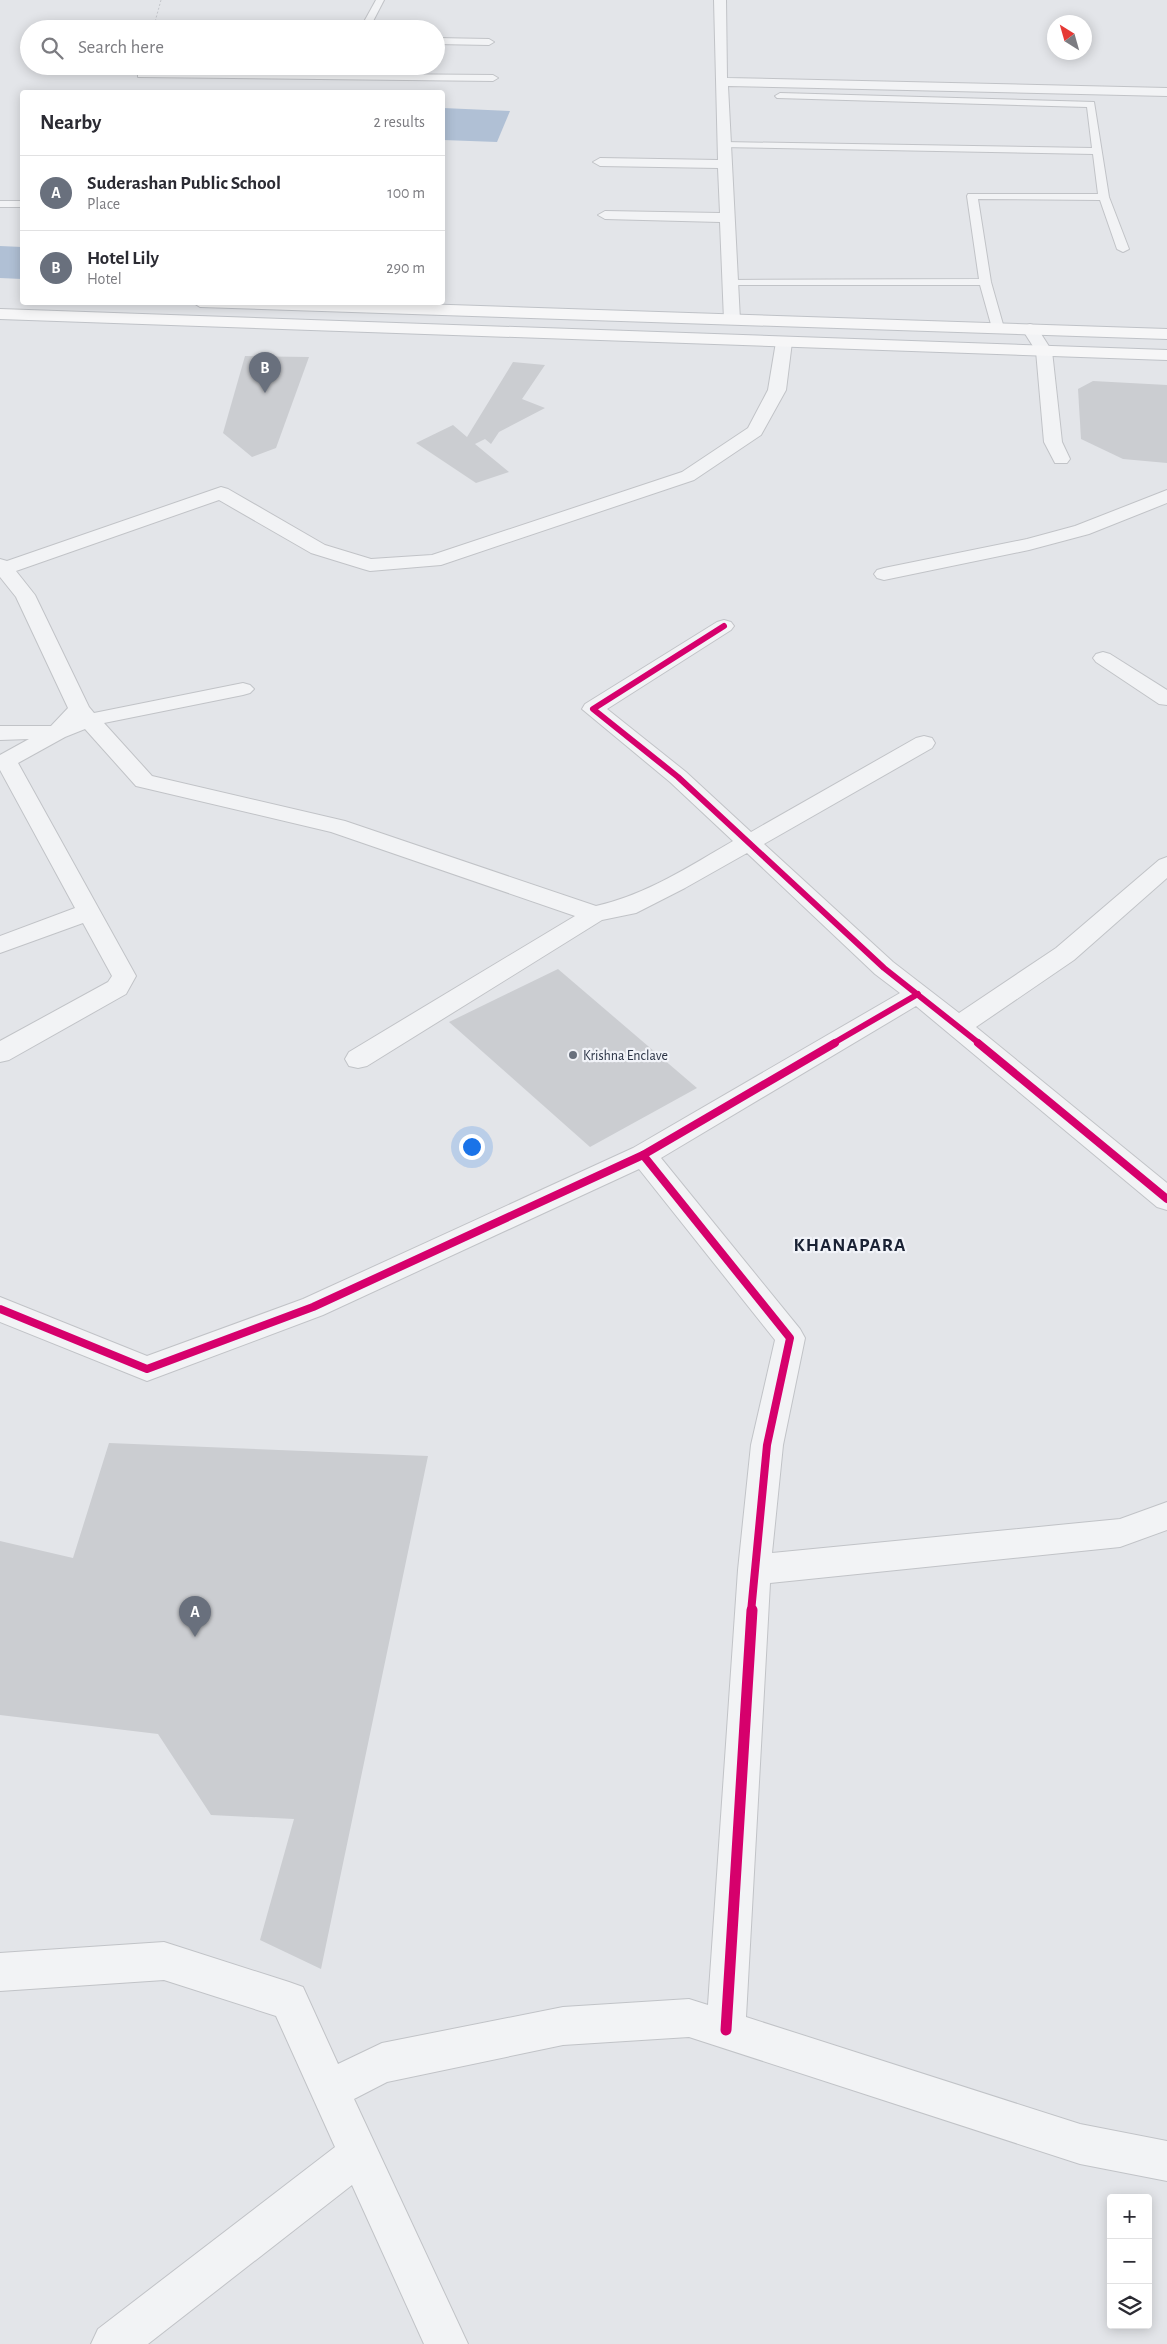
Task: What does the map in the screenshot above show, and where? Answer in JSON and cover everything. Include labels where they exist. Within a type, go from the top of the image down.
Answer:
[{"type":"main road","points":[[289,305],[1167,334]]},
{"type":"main road","points":[[0,314],[1167,355]]},
{"type":"street","points":[[720,0],[721,82],[732,320]]},
{"type":"street","points":[[721,82],[1167,92]]},
{"type":"street","points":[[600,162],[725,164]]},
{"type":"street","points":[[605,215],[728,218]]},
{"type":"street","points":[[1030,330],[1044,351],[1053,442],[1062,459]]},
{"type":"street","points":[[595,914],[338,826],[144,781],[84,715],[25,595],[2,567],[222,493],[318,549],[370,565],[434,561],[688,476],[755,431],[776,390],[784,342]]},
{"type":"street","points":[[884,574],[1082,530],[1167,496]]},
{"type":"street","points":[[724,626],[593,709],[678,777],[884,968],[958,1026],[1167,1199]]},
{"type":"street","points":[[1103,658],[1167,700]]},
{"type":"street","points":[[0,1053],[117,988],[124,976],[6,761],[84,715],[243,689]]},
{"type":"street","points":[[0,733],[57,732]]},
{"type":"street","points":[[358,1059],[595,914],[628,907],[677,883],[924,743]]},
{"type":"street","points":[[958,1026],[1064,954],[1167,866]]},
{"type":"street","points":[[0,945],[88,912]]},
{"type":"street","points":[[0,1309],[147,1369],[313,1307],[643,1155],[918,994]]},
{"type":"street","points":[[643,1155],[790,1338],[767,1445],[754,1570],[726,2030]]},
{"type":"street","points":[[754,1570],[1120,1533],[1167,1516]]},
{"type":"street","points":[[0,1972],[164,1961],[289,2001],[446,2344]]},
{"type":"street","points":[[330,2090],[382,2063],[563,2026],[689,2018],[1080,2144],[1167,2161]]},
{"type":"street","points":[[113,2344],[359,2154]]},
{"type":"lane","points":[[369,20],[380,0]]},
{"type":"lane","points":[[445,41],[489,42]]},
{"type":"lane","points":[[141,75],[493,78]]},
{"type":"lane","points":[[780,96],[1091,104],[1104,197],[1123,249]]},
{"type":"lane","points":[[724,145],[1098,151]]},
{"type":"lane","points":[[998,328],[985,282],[972,196],[1104,197]]},
{"type":"lane","points":[[0,204],[20,204]]},
{"type":"lane","points":[[730,282],[985,282]]},
{"type":"path","points":[[155,20],[161,0]]},
{"type":"water","points":[[445,108],[510,111],[497,142],[445,140]]},
{"type":"water","points":[[0,246],[20,247],[20,279],[0,278]]},
{"type":"building","points":[[245,356],[309,357],[276,448],[252,457],[223,433]]},
{"type":"building","points":[[513,362],[545,365],[522,399],[545,408],[499,432],[491,444],[485,439],[475,444],[509,472],[476,483],[416,443],[453,425],[467,437]]},
{"type":"building","points":[[1093,381],[1167,385],[1167,463],[1123,459],[1081,439],[1078,389]]},
{"type":"building","name":"Krishna Enclave","points":[[558,969],[697,1088],[590,1147],[449,1022]]},
{"type":"building","points":[[109,1443],[428,1456],[321,1969],[260,1940],[294,1819],[211,1815],[158,1734],[0,1715],[0,1541],[73,1558]]},
{"type":"cycle path","points":[[724,626],[593,709],[678,777],[884,968],[958,1026],[1167,1199]]},
{"type":"cycle path","points":[[0,1309],[147,1369],[313,1307],[643,1155],[918,994]]},
{"type":"cycle path","points":[[643,1155],[790,1338],[767,1445],[754,1570],[726,2030]]},
{"type":"place","name":"Hotel Lily","points":[[265,393]]},
{"type":"place","name":"Krishna Enclave","points":[[573,1055]]},
{"type":"place","name":"Suderashan Public School","points":[[195,1637]]},
{"type":"district","name":"KHANAPARA","points":[[850,1244]]}]
